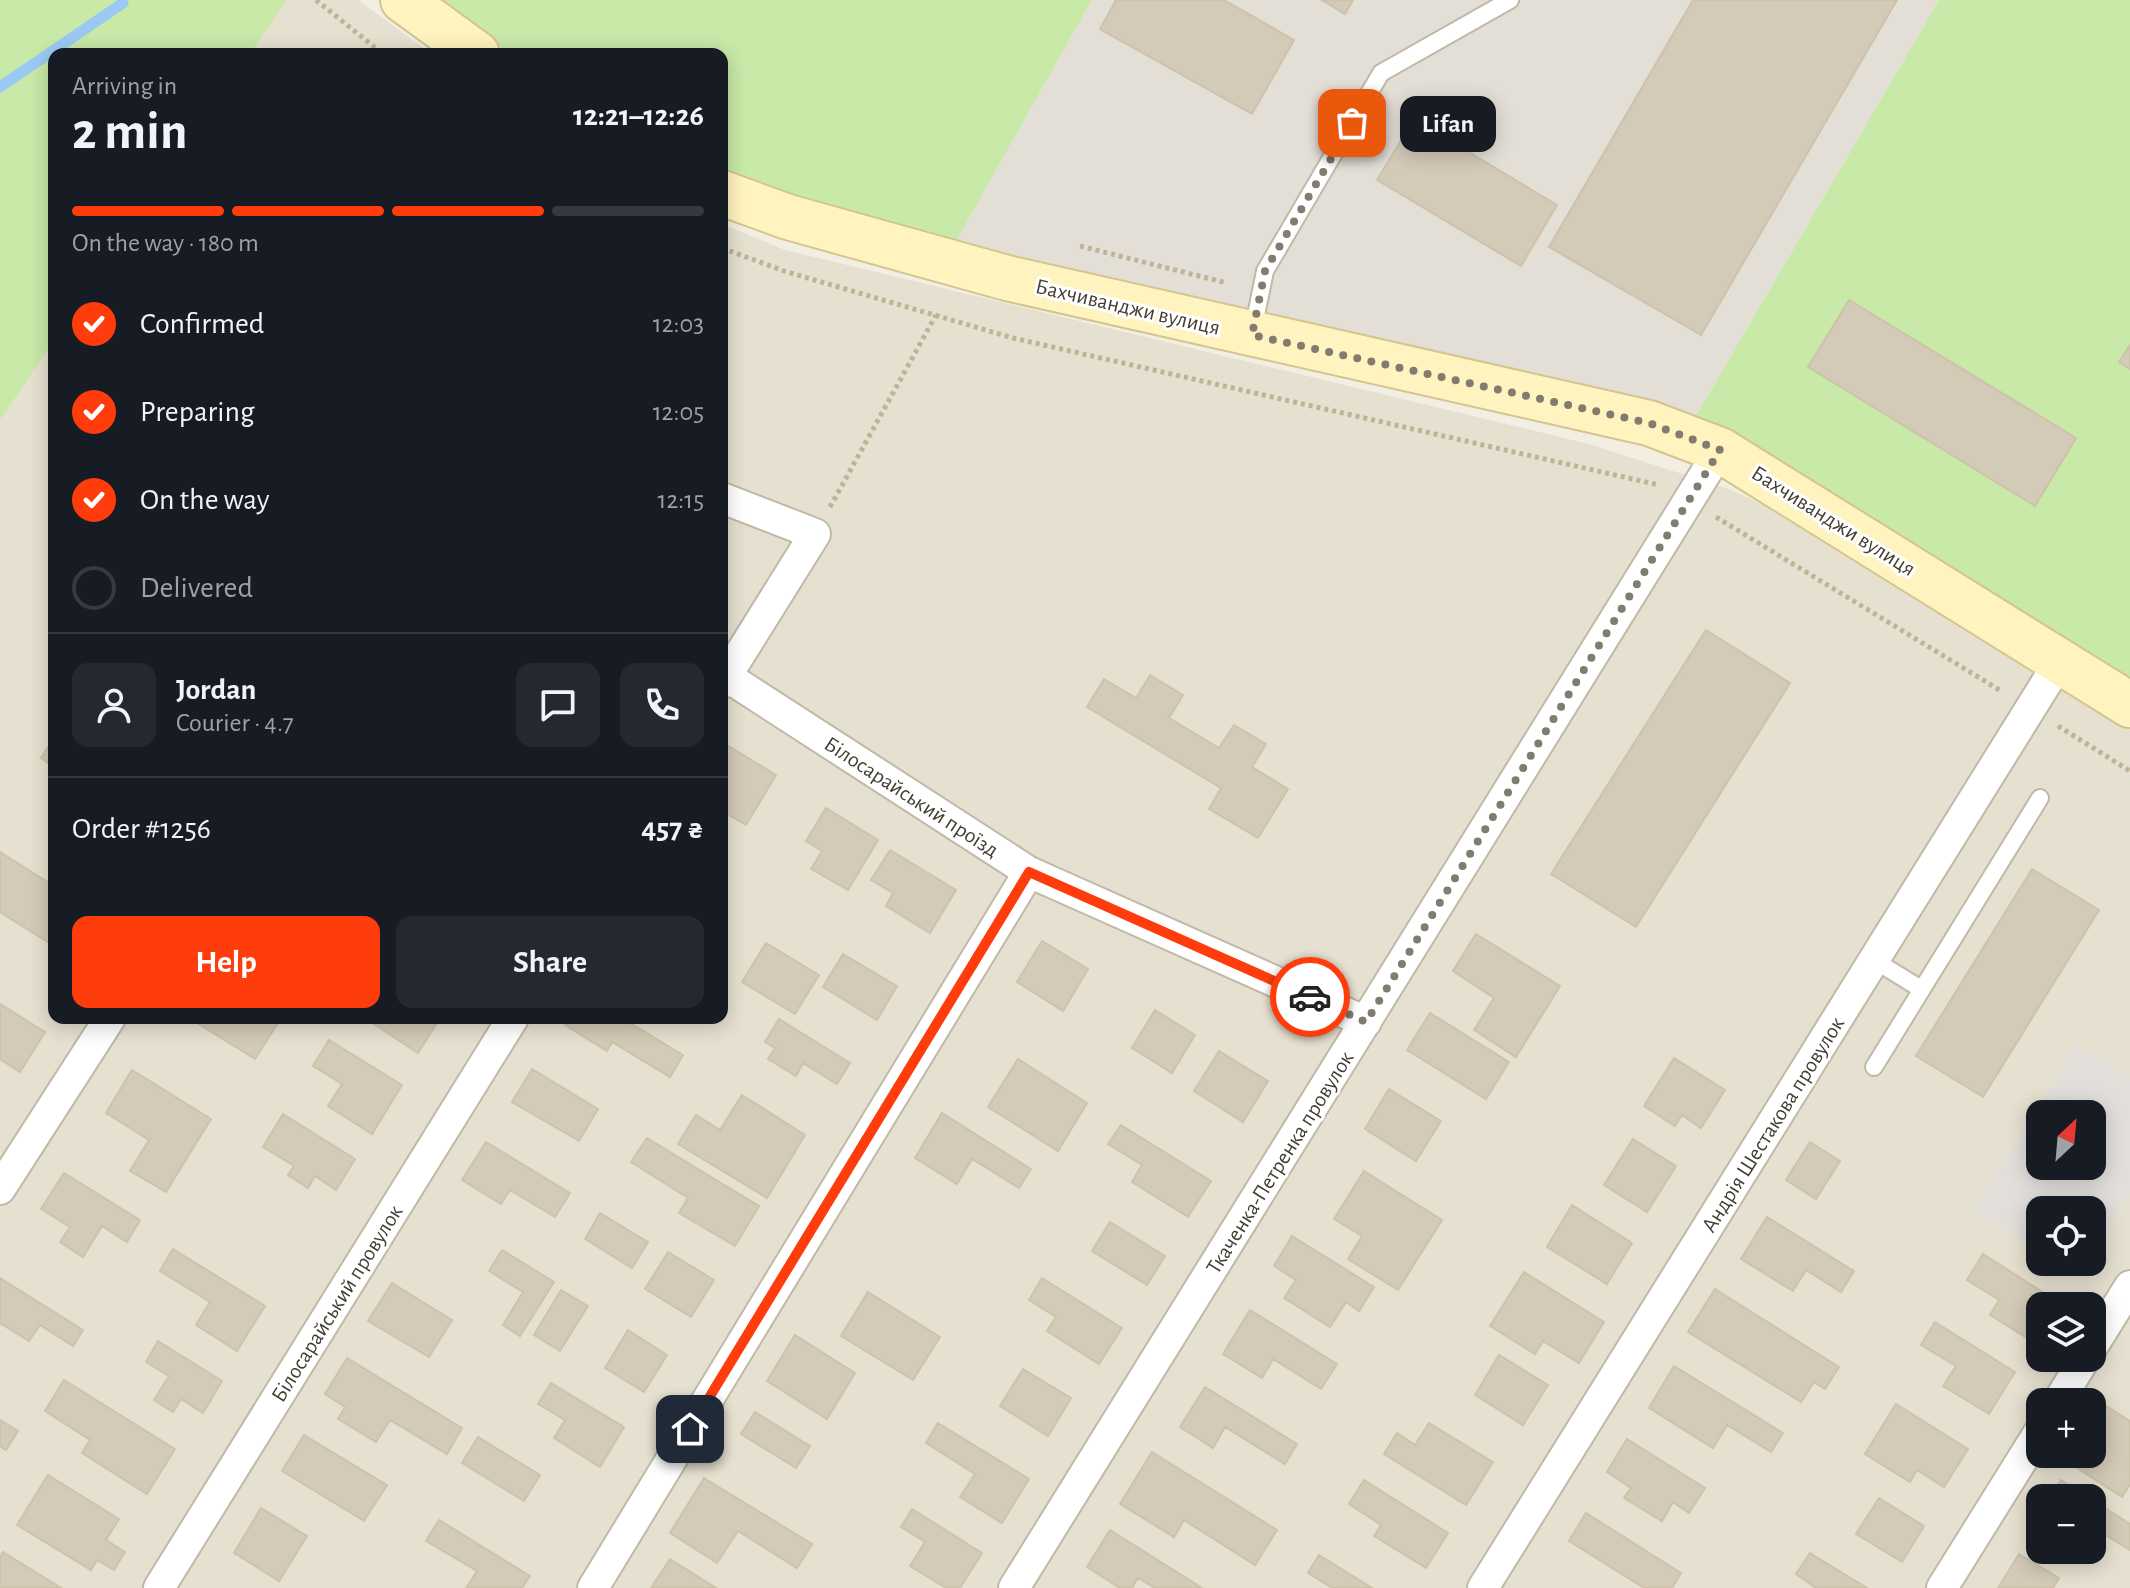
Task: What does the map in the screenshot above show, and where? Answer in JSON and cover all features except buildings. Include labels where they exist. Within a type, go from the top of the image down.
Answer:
[{"type":"street","points":[[403,0],[469,48]]},
{"type":"street","name":"Бахчиванджи вулиця","points":[[728,195],[788,217],[1007,278],[1649,423],[1720,450],[2130,705]]},
{"type":"street","name":"Ткаченка-Петренка провулок","points":[[1014,1588],[1691,502],[1720,450]]},
{"type":"street","points":[[728,500],[815,534],[728,673]]},
{"type":"street","name":"Андрія Шестакова провулок","points":[[1483,1588],[2060,661]]},
{"type":"street","name":"Білосарайський проїзд","points":[[728,682],[1029,872],[1366,1022]]},
{"type":"street","points":[[593,1588],[1029,872]]},
{"type":"street","points":[[0,1189],[106,1024]]},
{"type":"street","name":"Білосарайський провулок","points":[[159,1588],[509,1024]]},
{"type":"street","points":[[2106,1325],[2130,1286]]},
{"type":"street","points":[[1942,1588],[2026,1453]]},
{"type":"lane","points":[[1252,335],[1265,271],[1381,73],[1510,0]]},
{"type":"lane","points":[[1874,1067],[2040,798]]},
{"type":"lane","points":[[1874,960],[1921,989]]},
{"type":"path","points":[[316,0],[376,48]]},
{"type":"path","points":[[1080,246],[1229,284]]},
{"type":"path","points":[[728,250],[784,271],[1013,338],[1657,484],[2130,771]]},
{"type":"path","points":[[815,534],[936,315]]},
{"type":"shaded area","points":[[287,0],[358,0],[424,48],[254,48]]},
{"type":"shaded area","points":[[1092,0],[1939,0],[1687,431],[955,243]]},
{"type":"shaded area","points":[[728,226],[785,250],[1589,444],[1726,488],[1826,533],[2130,725],[2130,1588],[0,1588],[0,420],[48,350],[48,1024],[728,1024]]},
{"type":"shaded area","points":[[2077,1045],[2130,1078],[2130,1193],[2106,1231],[2106,1196],[2026,1196],[2026,1243],[1973,1210],[2026,1126],[2026,1180],[2106,1180],[2106,1100],[2042,1100]]},
{"type":"green space","points":[[0,0],[287,0],[254,48],[48,48],[48,350],[0,420]]},
{"type":"green space","points":[[437,0],[1092,0],[955,243],[795,198],[728,173],[728,48],[502,48]]},
{"type":"green space","points":[[1939,0],[2130,0],[2130,682],[1687,431]]},
{"type":"waterway","points":[[57,48],[123,3]]},
{"type":"waterway","points":[[0,87],[48,54]]},
{"type":"way so far","points":[[1310,997],[1366,1022],[1691,502],[1720,450],[1685,434],[1649,423],[1252,335],[1265,271],[1352,123]]},
{"type":"place","name":"Lifan","points":[[1352,123]]},
{"type":"route","points":[[690,1429],[1029,872],[1310,997]]}]
